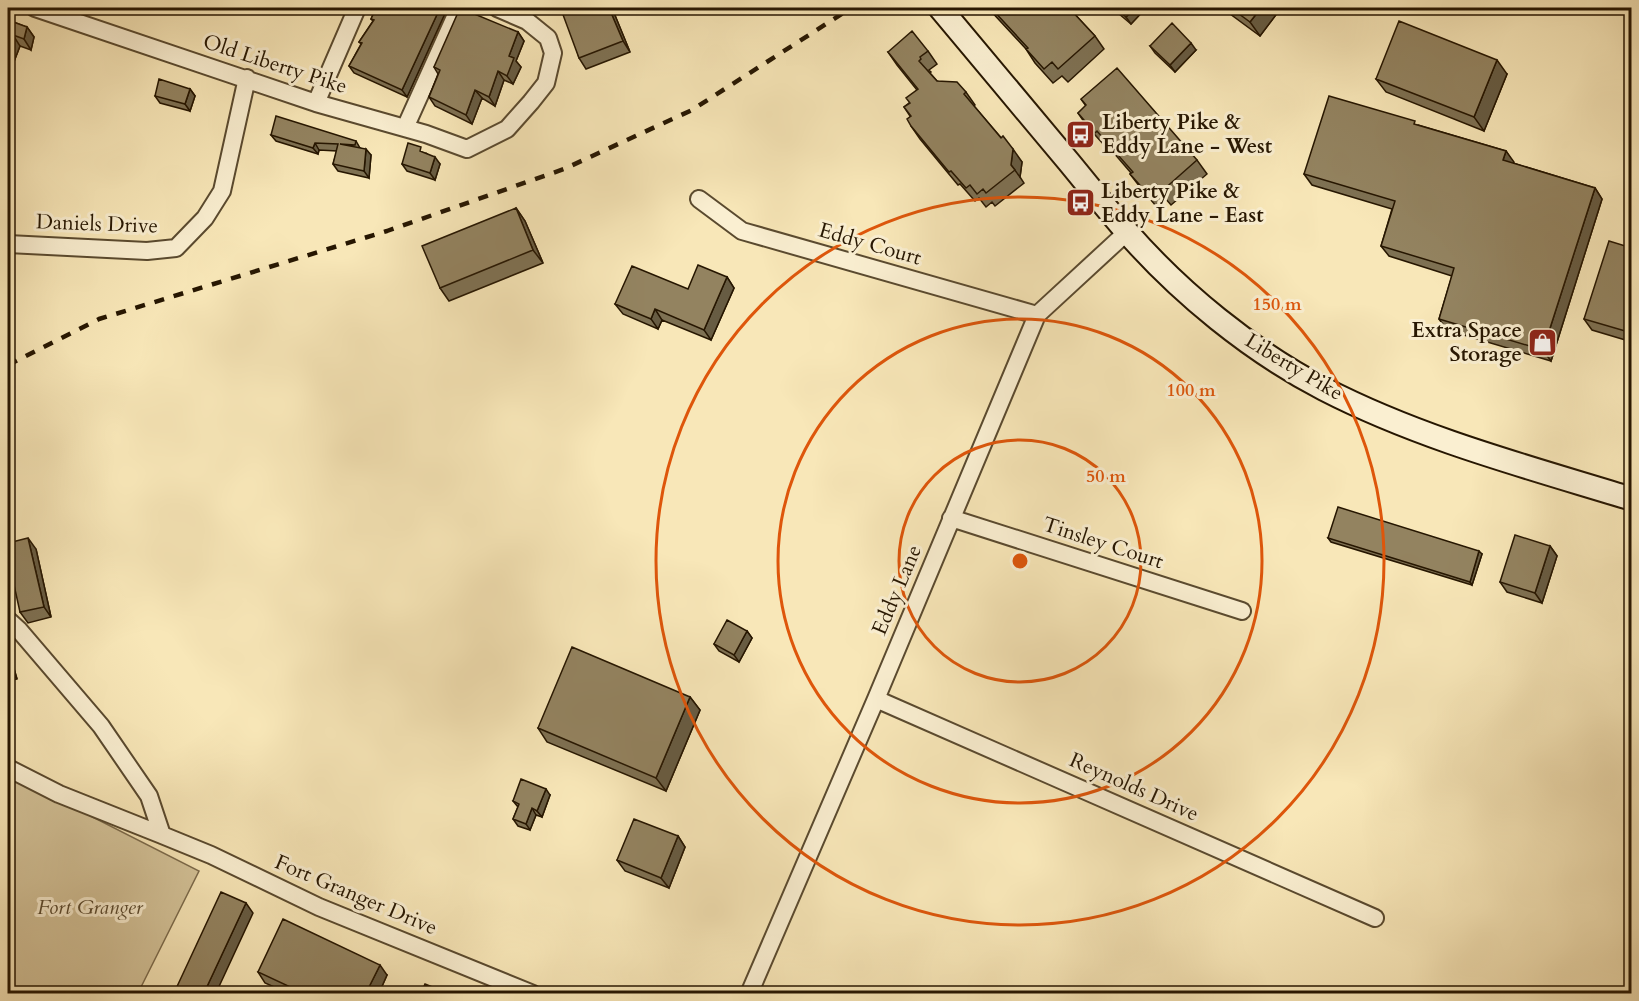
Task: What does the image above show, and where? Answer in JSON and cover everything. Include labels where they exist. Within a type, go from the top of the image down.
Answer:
[{"type":"street","name":"Old Liberty Pike","points":[[35,8],[316,103],[405,128],[467,149],[507,129],[546,83],[553,53],[548,39],[527,21],[497,8]]},
{"type":"street","points":[[316,103],[357,8]]},
{"type":"street","points":[[405,128],[459,8]]},
{"type":"street","name":"Liberty Pike","points":[[940,8],[1127,232],[1188,293],[1261,350],[1323,388],[1382,417],[1455,444],[1632,499]]},
{"type":"street","name":"Daniels Drive","points":[[8,244],[147,251],[176,248],[205,218],[222,191],[247,78]]},
{"type":"street","name":"Eddy Court","points":[[699,199],[742,231],[1037,315]]},
{"type":"street","name":"Eddy Lane","points":[[749,993],[876,699],[1037,315],[1127,232]]},
{"type":"street","name":"Tinsley Court","points":[[951,518],[1242,611]]},
{"type":"street","points":[[8,620],[101,726],[149,796],[162,835]]},
{"type":"street","name":"Reynolds Drive","points":[[876,699],[1375,918]]},
{"type":"street","name":"Fort Granger Drive","points":[[8,768],[59,794],[211,855],[319,907],[533,993]]},
{"type":"green space","name":"Fort Granger","points":[[8,774],[199,871],[138,993],[8,993]]},
{"type":"building","points":[[376,8],[440,8],[402,90],[349,66],[362,43],[359,42],[374,20],[371,19]]},
{"type":"building","points":[[460,8],[518,32],[509,56],[514,58],[507,76],[498,71],[489,97],[475,90],[466,115],[429,97],[440,70],[434,67]]},
{"type":"building","points":[[573,8],[609,8],[623,41],[579,58],[562,12]]},
{"type":"building","points":[[991,8],[1069,8],[1095,36],[1058,69],[1052,62],[1044,69]]},
{"type":"building","points":[[1115,8],[1135,8],[1126,17]]},
{"type":"building","points":[[1231,8],[1261,8],[1250,22]]},
{"type":"building","points":[[8,20],[27,27],[24,39],[13,35],[8,48]]},
{"type":"building","points":[[1399,21],[1497,60],[1474,117],[1376,79]]},
{"type":"building","points":[[1172,23],[1191,43],[1170,65],[1150,46]]},
{"type":"building","points":[[912,31],[928,51],[920,57],[919,61],[937,81],[957,82],[966,92],[964,94],[1013,149],[1011,165],[1015,170],[986,193],[983,189],[977,194],[970,185],[966,188],[951,171],[949,172],[907,119],[911,116],[904,107],[910,103],[906,98],[918,89],[888,52]]},
{"type":"building","points":[[1117,68],[1197,160],[1162,191],[1156,184],[1146,192],[1130,174],[1133,172],[1078,113],[1086,105],[1081,99]]},
{"type":"building","points":[[159,79],[190,89],[185,104],[155,96]]},
{"type":"building","points":[[1329,96],[1506,151],[1503,160],[1595,188],[1543,350],[1439,319],[1454,268],[1381,246],[1395,201],[1304,174]]},
{"type":"building","points":[[276,116],[356,141],[355,145],[340,144],[366,149],[364,171],[333,164],[338,144],[315,143],[313,148],[271,135]]},
{"type":"building","points":[[408,143],[421,147],[420,151],[435,157],[430,173],[402,164]]},
{"type":"building","points":[[516,208],[533,250],[440,288],[422,246]]},
{"type":"building","points":[[1609,241],[1632,248],[1632,333],[1584,319]]},
{"type":"building","points":[[698,265],[727,277],[704,330],[655,309],[651,319],[615,304],[632,266],[688,289]]},
{"type":"building","points":[[1338,507],[1479,551],[1470,582],[1328,538]]},
{"type":"building","points":[[1515,535],[1550,546],[1535,593],[1500,582]]},
{"type":"building","points":[[28,538],[44,607],[20,612],[8,558],[8,543]]},
{"type":"building","points":[[727,620],[747,631],[734,655],[714,644]]},
{"type":"building","points":[[572,647],[690,697],[656,778],[538,728]]},
{"type":"building","points":[[521,779],[546,789],[537,811],[532,808],[526,824],[513,819],[519,804],[513,801]]},
{"type":"building","points":[[634,819],[678,836],[661,878],[617,860]]},
{"type":"building","points":[[221,892],[246,903],[204,993],[174,993]]},
{"type":"building","points":[[283,919],[380,965],[366,993],[303,993],[258,972]]},
{"type":"building","points":[[425,984],[447,993],[421,993]]},
{"type":"railway","points":[[8,365],[99,319],[387,231],[564,169],[692,110],[851,8]]},
{"type":"place","name":"Liberty Pike & Eddy Lane - West","points":[[1081,134]]},
{"type":"place","name":"Liberty Pike & Eddy Lane - East","points":[[1080,203]]},
{"type":"place","name":"Extra Space Storage","points":[[1543,342]]}]
